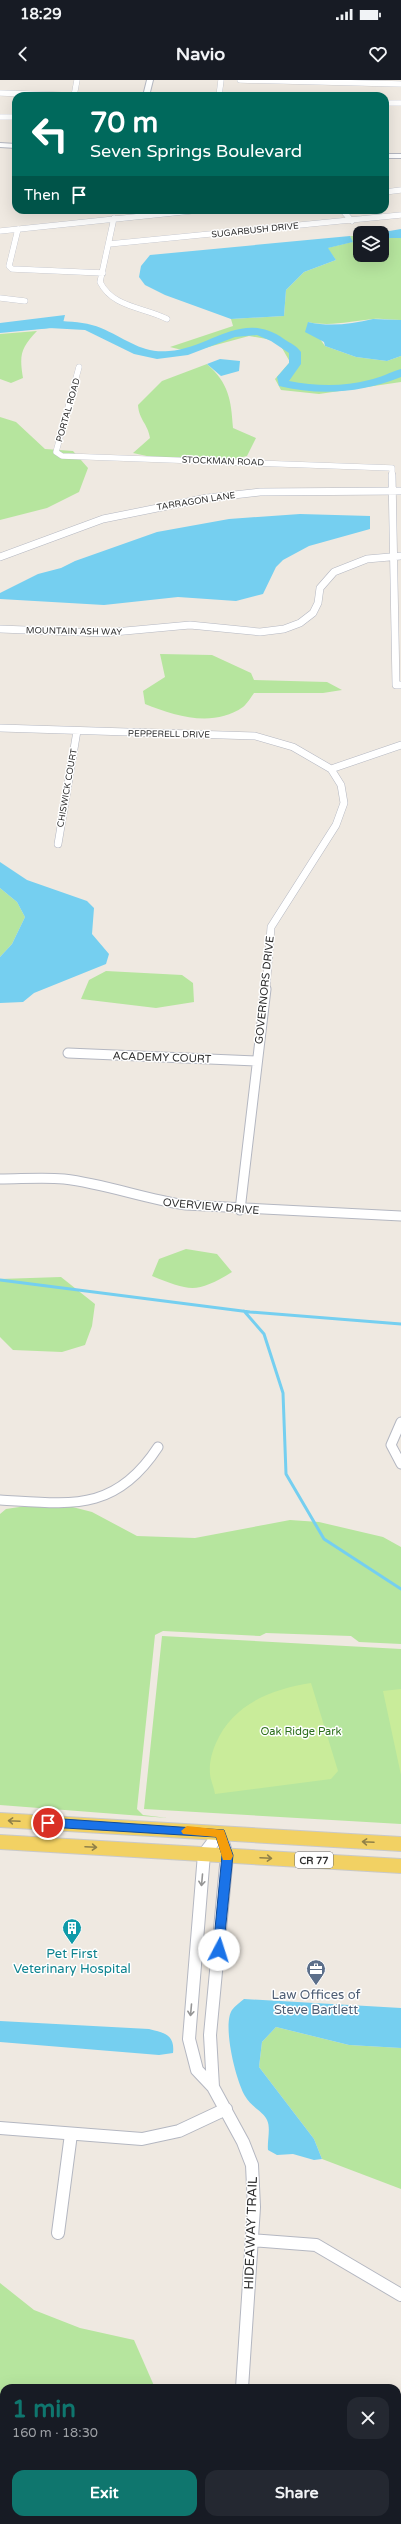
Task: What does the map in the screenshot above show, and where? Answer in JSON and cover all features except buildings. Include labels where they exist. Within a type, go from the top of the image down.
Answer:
[{"type":"main road","name":"CR 77","points":[[0,1820],[401,1844]]},
{"type":"main road","name":"CR 77","points":[[0,1842],[401,1866]]},
{"type":"street","points":[[75,92],[77,80]]},
{"type":"street","points":[[147,92],[150,80]]},
{"type":"street","points":[[220,92],[221,80]]},
{"type":"street","points":[[240,80],[401,84]]},
{"type":"street","points":[[0,93],[12,93]]},
{"type":"street","points":[[389,103],[401,103]]},
{"type":"street","points":[[0,117],[12,117]]},
{"type":"street","points":[[0,145],[12,146]]},
{"type":"street","points":[[389,156],[401,156]]},
{"type":"street","points":[[389,192],[401,190]]},
{"type":"street","points":[[0,231],[157,214]]},
{"type":"street","points":[[346,214],[352,220]]},
{"type":"street","name":"SUGARBUSH DRIVE","points":[[109,244],[401,215]]},
{"type":"street","points":[[114,218],[100,282],[102,288],[114,299],[158,313],[167,319]]},
{"type":"street","points":[[18,229],[9,266],[12,269],[103,273]]},
{"type":"street","points":[[0,298],[25,301]]},
{"type":"street","name":"PORTAL ROAD","points":[[56,452],[80,367]]},
{"type":"street","name":"STOCKMAN ROAD","points":[[56,452],[62,456],[392,468],[393,491]]},
{"type":"street","points":[[393,491],[399,685]]},
{"type":"street","name":"TARRAGON LANE","points":[[0,557],[103,519],[206,498],[260,492],[401,491]]},
{"type":"street","name":"MOUNTAIN ASH WAY","points":[[0,629],[120,633],[164,626],[192,625],[263,633],[302,622],[313,612],[318,604],[319,588],[329,576],[346,566],[394,556],[401,556]]},
{"type":"street","name":"PEPPERELL DRIVE","points":[[0,728],[77,732],[255,736],[293,747],[331,769]]},
{"type":"street","name":"CHISWICK COURT","points":[[58,844],[77,732]]},
{"type":"street","points":[[331,769],[401,745]]},
{"type":"street","name":"GOVERNORS DRIVE","points":[[240,1210],[270,927],[336,825],[344,803],[341,785],[331,769]]},
{"type":"street","name":"ACADEMY COURT","points":[[68,1053],[256,1061]]},
{"type":"street","name":"OVERVIEW DRIVE","points":[[0,1179],[63,1179],[124,1190],[157,1202],[240,1210],[401,1216]]},
{"type":"street","points":[[401,1422],[391,1445],[398,1462],[401,1464]]},
{"type":"street","points":[[0,1500],[76,1503],[106,1495],[134,1481],[148,1466],[158,1447]]},
{"type":"street","points":[[204,1854],[220,1833]]},
{"type":"street","name":"HIDEAWAY TRAIL","points":[[213,2087],[210,2035],[227,1855],[220,1833]]},
{"type":"street","name":"HIDEAWAY TRAIL","points":[[204,1854],[189,2039],[197,2070],[213,2087],[226,2109],[252,2165],[254,2191],[252,2240],[242,2384]]},
{"type":"street","points":[[0,2128],[142,2139],[179,2131],[226,2109]]},
{"type":"street","points":[[58,2233],[71,2134]]},
{"type":"street","points":[[252,2240],[316,2245],[401,2295]]},
{"type":"green space","points":[[350,236],[353,236],[353,262],[389,262],[389,238],[401,238],[401,320],[376,319],[333,324],[308,322],[325,346],[356,357],[387,361],[401,356],[401,382],[319,394],[281,390],[275,379],[290,362],[278,341],[249,336],[190,352],[170,347],[233,326],[231,319],[284,316],[286,290],[304,272],[336,260],[327,248],[352,242]]},
{"type":"green space","points":[[37,331],[24,347],[22,352],[21,363],[23,378],[11,383],[0,379],[0,334]]},
{"type":"green space","points":[[207,364],[220,378],[228,393],[233,428],[256,438],[247,456],[219,461],[190,461],[161,459],[133,453],[150,438],[140,415],[138,405],[162,381]]},
{"type":"green space","points":[[0,417],[16,422],[45,449],[73,451],[88,468],[79,492],[47,508],[0,520]]},
{"type":"green space","points":[[160,654],[212,655],[251,673],[254,680],[327,682],[342,690],[323,693],[254,693],[243,707],[219,717],[194,718],[181,716],[145,704],[143,691],[165,677]]},
{"type":"green space","points":[[0,888],[17,902],[25,917],[12,944],[0,957]]},
{"type":"green space","points":[[106,971],[182,975],[193,983],[194,1002],[156,1008],[81,999],[89,980]]},
{"type":"green space","points":[[186,1249],[217,1254],[232,1272],[210,1284],[193,1288],[175,1285],[152,1276],[159,1259]]},
{"type":"green space","points":[[61,1277],[95,1304],[92,1326],[85,1345],[62,1352],[13,1350],[0,1337],[0,1279]]},
{"type":"green space","points":[[53,1502],[92,1512],[137,1536],[195,1538],[290,1520],[319,1522],[383,1537],[401,1547],[401,1644],[359,1642],[351,1636],[266,1633],[260,1636],[163,1631],[155,1635],[137,1809],[143,1815],[168,1818],[0,1805],[0,1514],[6,1509]]},
{"type":"green space","name":"Oak Ridge Park","points":[[162,1636],[401,1649],[401,1824],[144,1809]]},
{"type":"green space","points":[[311,1683],[338,1771],[331,1779],[215,1794],[210,1775],[210,1765],[213,1750],[223,1729],[243,1708],[268,1694],[282,1689]]},
{"type":"green space","points":[[401,1689],[401,1775],[383,1691]]},
{"type":"green space","points":[[276,2027],[349,2045],[401,2048],[401,2189],[322,2159],[314,2139],[259,2067],[262,2042]]},
{"type":"green space","points":[[0,2283],[34,2310],[80,2328],[134,2340],[153,2384],[0,2384]]},
{"type":"water","points":[[401,229],[401,238],[389,238],[389,231]]},
{"type":"water","points":[[350,236],[353,242],[328,248],[336,260],[304,272],[286,290],[284,316],[231,319],[165,295],[145,285],[139,277],[141,266],[150,255]]},
{"type":"water","points":[[65,315],[62,327],[0,333],[0,323]]},
{"type":"water","points":[[373,319],[401,320],[401,356],[387,361],[356,357],[325,346],[324,342],[305,332],[308,322],[316,324],[340,324]]},
{"type":"water","points":[[220,359],[240,361],[239,371],[221,376],[207,364]]},
{"type":"water","points":[[300,514],[370,516],[370,529],[309,546],[283,560],[276,567],[263,594],[236,601],[178,597],[104,605],[0,599],[0,593],[38,574],[61,568],[75,561],[157,532],[229,519]]},
{"type":"water","points":[[0,862],[27,880],[87,901],[94,908],[92,934],[109,954],[106,964],[34,993],[23,1002],[0,1003],[0,957],[12,944],[25,917],[17,902],[0,888]]},
{"type":"water","points":[[244,1999],[401,2008],[401,2048],[349,2045],[276,2027],[262,2042],[259,2067],[314,2139],[322,2159],[314,2160],[293,2154],[277,2155],[268,2150],[269,2127],[267,2120],[263,2114],[250,2103],[241,2089],[231,2053],[229,2040],[229,2017],[232,2010]]},
{"type":"water","points":[[0,2021],[149,2029],[160,2032],[171,2039],[173,2053],[159,2055],[0,2042]]},
{"type":"waterway","points":[[0,328],[75,325],[96,330],[138,351],[157,355],[188,352],[231,334],[244,331],[259,332],[275,338],[295,352],[295,364],[283,377],[283,383],[313,388],[343,388],[372,383],[401,373]]},
{"type":"waterway","points":[[0,1280],[244,1311]]},
{"type":"waterway","points":[[244,1311],[401,1324]]},
{"type":"waterway","points":[[244,1311],[264,1334],[283,1393],[286,1474],[324,1539],[401,1589]]},
{"type":"slow traffic","points":[[187,1831],[220,1833],[227,1856]]},
{"type":"place","name":"Pet First Veterinary Hospital","points":[[72,1945]]},
{"type":"place","name":"Law Offices of Steve Bartlett","points":[[316,1986]]},
{"type":"route","points":[[48,1823],[220,1833],[227,1855],[219,1950]]}]
